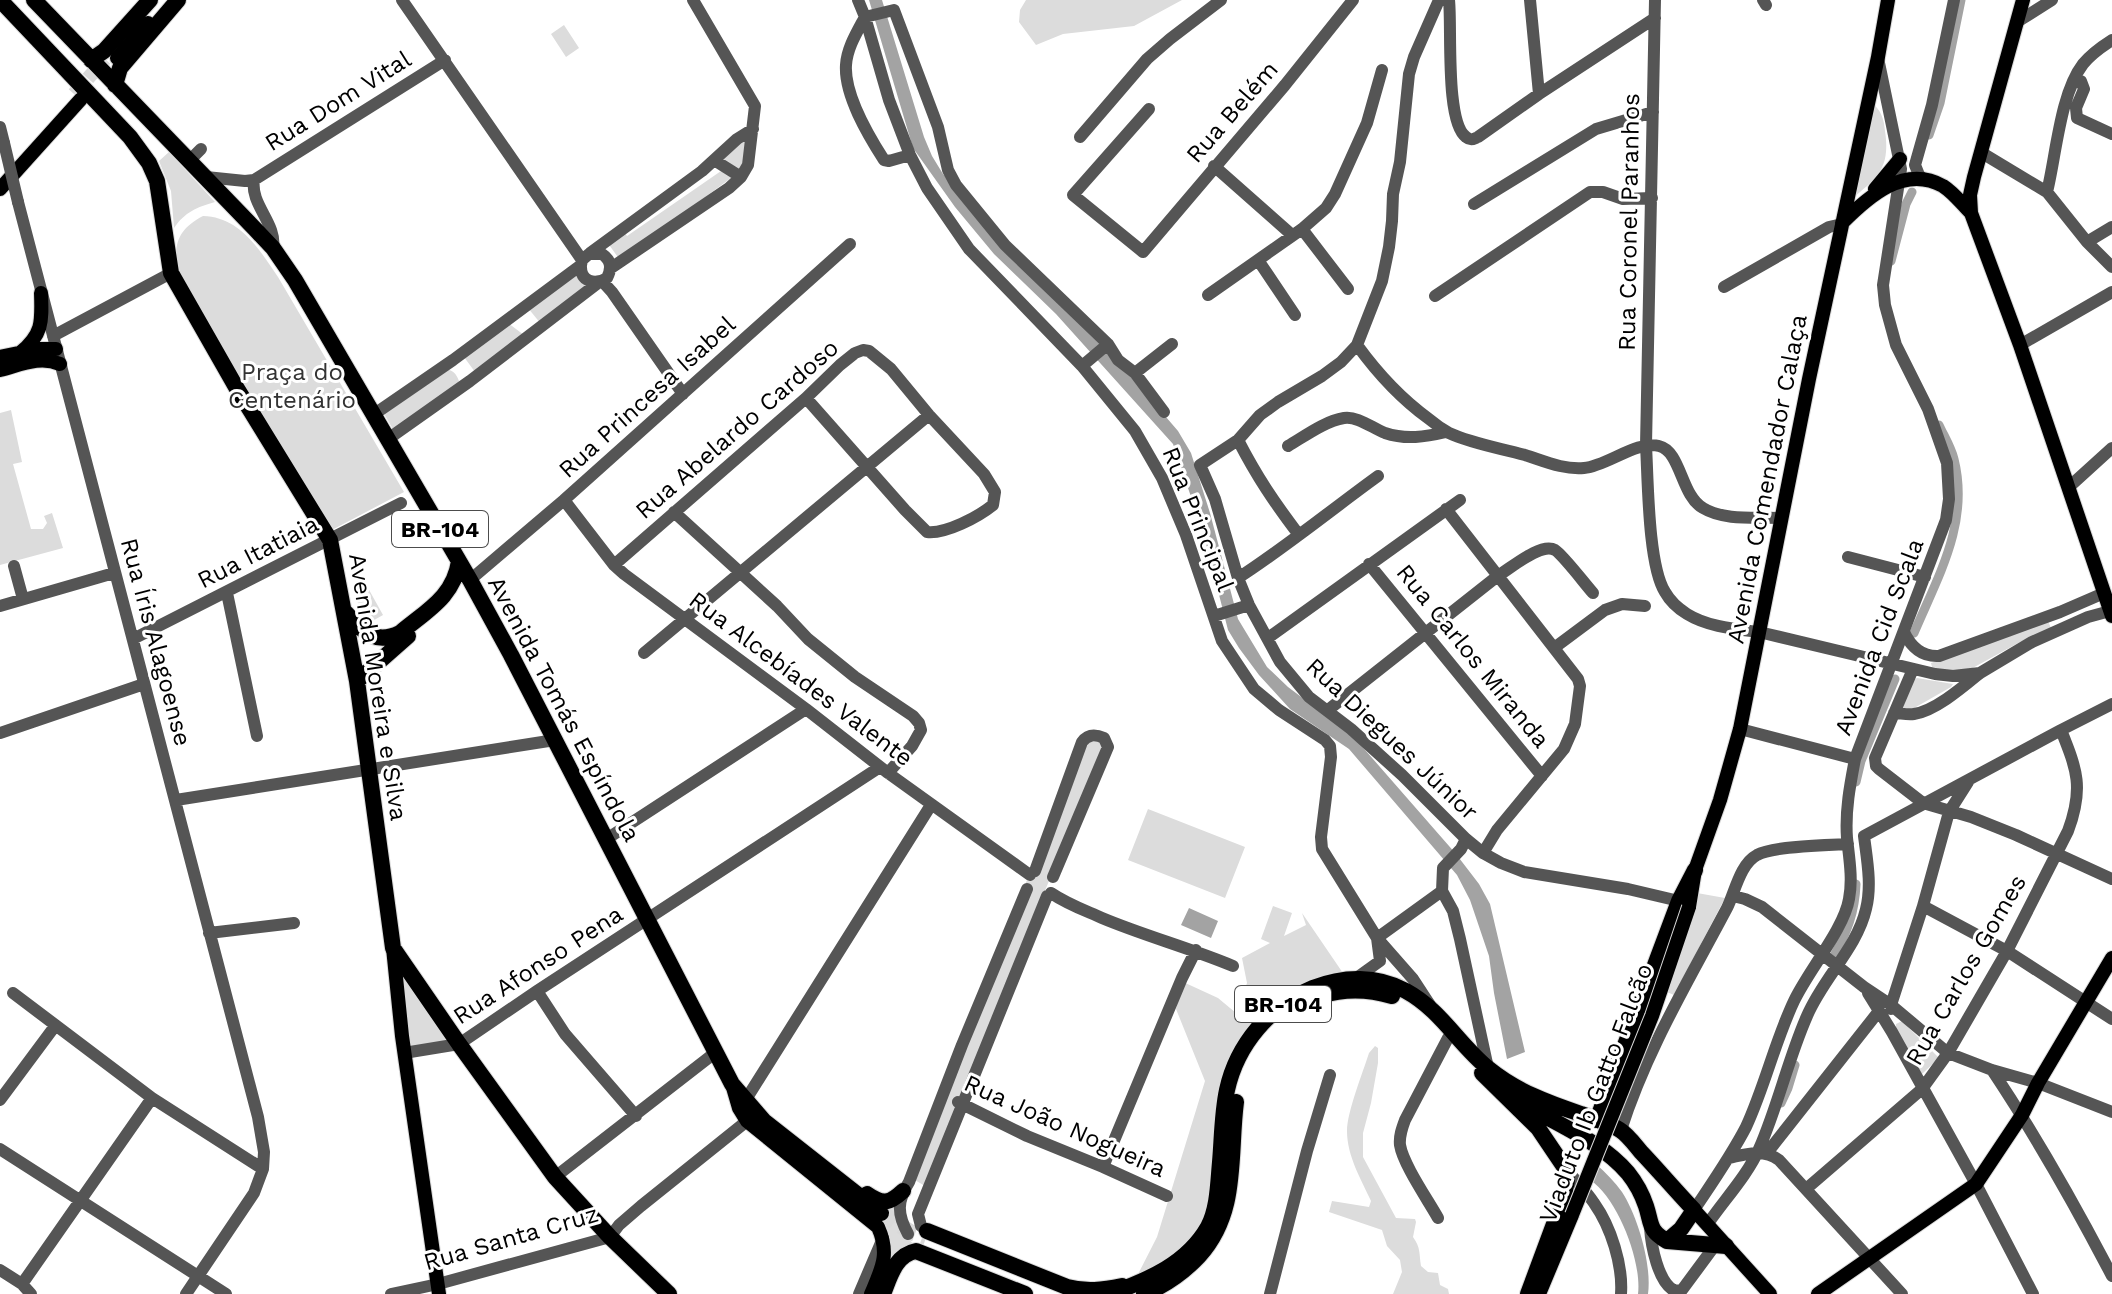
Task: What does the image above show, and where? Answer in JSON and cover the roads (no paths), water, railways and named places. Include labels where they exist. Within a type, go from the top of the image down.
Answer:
[{"type":"highway","name":"Avenida Moreira e Silva","points":[[0,0],[130,137],[149,163],[157,181],[171,273],[236,387],[330,540],[357,681],[393,948]]},
{"type":"highway","name":"BR-104","points":[[34,0],[115,85]]},
{"type":"highway","points":[[91,60],[104,51],[150,0]]},
{"type":"highway","points":[[115,85],[120,68],[178,0]]},
{"type":"highway","name":"Avenida Tomás Espíndola","points":[[115,85],[151,123],[195,155],[206,177],[273,248],[295,280],[474,587],[732,1084],[745,1101]]},
{"type":"highway","points":[[370,636],[391,638],[409,625],[448,591],[454,582],[459,561]]},
{"type":"highway","points":[[357,681],[451,598],[474,587]]},
{"type":"highway","points":[[344,611],[379,647],[381,658]]},
{"type":"highway","points":[[1597,1120],[1695,870]]},
{"type":"highway","points":[[393,948],[555,1177],[610,1237],[669,1294]]},
{"type":"highway","name":"BR-104","points":[[1110,1294],[1157,1275],[1189,1252],[1208,1227],[1218,1189],[1226,1092],[1232,1071],[1247,1041],[1271,1014],[1302,992],[1347,979],[1383,982],[1403,989],[1424,1002],[1488,1068],[1515,1087],[1538,1099],[1621,1130],[1694,1210]]},
{"type":"highway","name":"BR-104","points":[[1144,1294],[1172,1281],[1188,1267],[1211,1243],[1225,1213],[1232,1173],[1235,1107],[1245,1065],[1273,1026],[1309,1000],[1332,992],[1357,989],[1376,991],[1398,997],[1418,1010],[1538,1128],[1565,1168]]},
{"type":"highway","points":[[1499,1092],[1590,1141],[1612,1158],[1640,1191],[1650,1227],[1660,1237],[1667,1241],[1721,1245]]},
{"type":"highway","name":"BR-104","points":[[745,1101],[881,1226]]},
{"type":"highway","points":[[777,1132],[798,1140],[877,1201],[893,1200],[906,1186]]},
{"type":"highway","points":[[1528,1294],[1564,1197],[1567,1180],[1565,1168]]},
{"type":"highway","points":[[1667,1241],[1681,1229],[1694,1210]]},
{"type":"highway","points":[[908,1234],[923,1245],[971,1266],[984,1278]]},
{"type":"highway","points":[[924,1240],[959,1246],[1081,1291],[1110,1289],[1157,1275]]},
{"type":"highway","points":[[924,1240],[984,1278],[1025,1294]]},
{"type":"highway","points":[[883,1294],[903,1255],[924,1240]]},
{"type":"highway","points":[[924,1240],[1064,1294]]},
{"type":"main road","points":[[157,0],[114,56],[169,0]]},
{"type":"main road","name":"Avenida Comendador Calaça","points":[[1695,870],[1720,800],[1740,729],[1888,0]]},
{"type":"main road","points":[[2023,0],[1970,195],[1971,213],[2020,345],[2111,614]]},
{"type":"main road","points":[[0,176],[77,96],[0,189]]},
{"type":"main road","points":[[1842,224],[1870,197],[1900,159]]},
{"type":"main road","points":[[1870,197],[1900,181],[1923,179],[1941,185],[1971,213]]},
{"type":"main road","points":[[20,353],[39,333],[41,293]]},
{"type":"main road","points":[[0,357],[38,349],[54,342]]},
{"type":"main road","points":[[0,370],[34,360],[60,364]]},
{"type":"main road","name":"Viaduto Ib Gatto Falcão","points":[[1539,1294],[1652,1016],[1684,904]]},
{"type":"main road","name":"Avenida Moreira e Silva","points":[[393,948],[404,1053],[439,1289]]},
{"type":"main road","points":[[1818,1294],[1976,1184],[2022,1115],[2112,958]]},
{"type":"main road","points":[[732,1084],[739,1108],[747,1121],[881,1226],[884,1264],[871,1294]]},
{"type":"main road","points":[[1694,1210],[1721,1245],[1770,1294]]},
{"type":"street","points":[[402,0],[584,259]]},
{"type":"street","points":[[388,439],[741,177],[750,158],[755,106],[693,0]]},
{"type":"street","name":"Rua Principal","points":[[858,0],[867,16],[889,100],[910,155],[927,188],[969,249],[1087,362],[1135,431],[1148,452],[1186,535],[1217,615],[1222,641],[1254,689],[1330,746],[1322,849],[1377,938],[1413,979],[1435,1012]]},
{"type":"street","points":[[1080,137],[1147,59],[1221,0]]},
{"type":"street","name":"Rua Belém","points":[[1149,109],[1073,195],[1143,252],[1353,0]]},
{"type":"street","points":[[1299,535],[1257,477],[1238,440],[1260,415],[1322,376],[1357,345],[1382,281],[1389,247],[1409,74],[1439,0]]},
{"type":"street","points":[[1530,0],[1539,94]]},
{"type":"street","name":"Rua Coronel Paranhos","points":[[1655,0],[1646,445],[1656,568],[1664,591],[1687,614],[1701,621],[1758,637],[1943,675],[1980,673]]},
{"type":"street","points":[[1923,179],[1915,165],[1932,105],[1954,0]]},
{"type":"street","points":[[2017,22],[2052,0]]},
{"type":"street","points":[[1449,6],[1452,99],[1461,130],[1466,137],[1473,139],[1655,18]]},
{"type":"street","points":[[910,155],[884,160],[855,107],[846,65],[854,38],[867,16],[891,11],[938,127],[948,170],[956,185],[1005,245],[1107,345],[1118,360],[1135,373],[1164,412]]},
{"type":"street","points":[[2047,192],[2066,103],[2075,78],[2082,65],[2112,40]]},
{"type":"street","name":"Avenida Cid Scala","points":[[1694,1210],[1729,1158],[1746,1125],[1793,1003],[1842,919],[1850,898],[1848,799],[1855,759],[1946,520],[1949,477],[1939,437],[1896,345],[1885,305],[1883,285],[1900,181],[1900,159],[1878,57]]},
{"type":"street","name":"Rua Dom Vital","points":[[206,177],[254,180],[445,60]]},
{"type":"street","points":[[1208,295],[1326,208],[1367,123],[1382,70]]},
{"type":"street","points":[[2075,78],[2081,81],[2084,89],[2076,108],[2077,118],[2112,134]]},
{"type":"street","points":[[1474,204],[1596,129],[1653,112]]},
{"type":"street","name":"Rua Íris Alagoense","points":[[0,127],[258,1117],[264,1152],[263,1169]]},
{"type":"street","points":[[373,415],[520,311],[753,129]]},
{"type":"street","points":[[1982,153],[2047,192],[2087,242],[2112,267]]},
{"type":"street","points":[[714,160],[741,177]]},
{"type":"street","points":[[1214,166],[1297,232],[1348,289]]},
{"type":"street","name":"Rua Dom Vital","points":[[254,180],[253,191],[274,238],[273,248]]},
{"type":"street","points":[[1435,296],[1590,192],[1603,192],[1623,199],[1652,198]]},
{"type":"street","points":[[1724,287],[1829,227],[1842,224]]},
{"type":"street","points":[[2087,242],[2112,227]]},
{"type":"street","name":"Rua Princesa Isabel","points":[[474,587],[564,500],[850,244]]},
{"type":"street","points":[[584,259],[602,254],[609,260],[604,277],[612,292],[683,394]]},
{"type":"street","points":[[584,259],[580,269],[584,278],[588,281],[604,277]]},
{"type":"street","points":[[1258,260],[1295,315]]},
{"type":"street","points":[[54,342],[171,273]]},
{"type":"street","points":[[2020,345],[2112,292]]},
{"type":"street","points":[[520,311],[536,331]]},
{"type":"street","points":[[1135,373],[1172,344]]},
{"type":"street","points":[[1087,362],[1107,345]]},
{"type":"street","points":[[1357,345],[1375,371],[1392,388],[1446,432],[1578,469],[1590,468],[1646,445],[1662,447],[1671,456],[1687,493],[1701,508],[1730,516],[1781,518]]},
{"type":"street","name":"Rua Abelardo Cardoso","points":[[614,565],[855,353],[869,351],[891,369],[929,415]]},
{"type":"street","points":[[453,360],[470,381]]},
{"type":"street","points":[[644,653],[866,466],[929,415],[984,474],[995,492],[993,505],[940,532],[930,533],[921,528],[866,466],[806,398]]},
{"type":"street","points":[[1288,446],[1343,418],[1390,434],[1414,438],[1446,432]]},
{"type":"street","name":"Rua Diegues Júnior","points":[[1238,440],[1200,465],[1215,499],[1238,578],[1243,607],[1268,638],[1280,662],[1309,697],[1402,775],[1483,853],[1524,872],[1628,889],[1684,904]]},
{"type":"street","points":[[2069,487],[2112,448]]},
{"type":"street","points":[[1238,578],[1378,476]]},
{"type":"street","name":"Rua Alcebíades Valente","points":[[564,500],[624,574],[931,805],[1033,873]]},
{"type":"street","points":[[1268,638],[1460,500]]},
{"type":"street","name":"Rua Itatiaia","points":[[133,639],[401,503]]},
{"type":"street","points":[[1446,509],[1554,648],[1605,610],[1622,604],[1645,606]]},
{"type":"street","points":[[674,512],[741,572]]},
{"type":"street","points":[[1328,710],[1499,575],[1529,555],[1545,548],[1555,550],[1593,593]]},
{"type":"street","points":[[1848,557],[1925,577]]},
{"type":"street","name":"Rua Carlos Miranda","points":[[1369,564],[1542,776]]},
{"type":"street","points":[[14,566],[23,599]]},
{"type":"street","name":"Rua Afonso Pena","points":[[404,1053],[459,1044],[884,770],[912,746],[921,730],[913,716],[855,677],[808,639],[741,572]]},
{"type":"street","points":[[0,606],[114,573]]},
{"type":"street","points":[[227,593],[257,736]]},
{"type":"street","points":[[1904,632],[1916,649],[1939,656],[2104,593]]},
{"type":"street","points":[[1217,615],[1243,607]]},
{"type":"street","points":[[2060,612],[2066,627]]},
{"type":"street","points":[[1894,713],[1914,714],[1925,710],[2032,642],[2088,617],[2111,614]]},
{"type":"street","name":"Rua Carlos Miranda","points":[[1483,853],[1497,830],[1564,749],[1575,724],[1578,679],[1554,648]]},
{"type":"street","name":"Avenida Cid Scala","points":[[1913,669],[1875,758],[1879,769],[1923,803]]},
{"type":"street","points":[[0,733],[144,684]]},
{"type":"street","points":[[1762,1153],[1807,1017],[1836,964],[1853,942],[1867,906],[1869,881],[1864,836],[2112,704]]},
{"type":"street","points":[[605,840],[806,709]]},
{"type":"street","points":[[1740,729],[1855,759]]},
{"type":"street","name":"Rua Carlos Gomes","points":[[1806,1189],[1922,1089],[1948,1053],[2007,951],[2073,817],[2078,789],[2074,763],[2061,730]]},
{"type":"street","points":[[908,1234],[901,1221],[899,1206],[944,1096],[957,1042],[1027,889],[1027,882],[1082,742],[1088,736],[1097,735],[1104,738],[1108,747],[918,1214],[924,1240]]},
{"type":"street","points":[[176,800],[555,740]]},
{"type":"street","points":[[1892,1032],[1891,1005],[1949,812],[1970,779]]},
{"type":"street","points":[[1923,803],[1971,817],[2112,879]]},
{"type":"street","points":[[745,1101],[931,805]]},
{"type":"street","points":[[1466,839],[1443,868],[1442,891],[1453,911],[1488,1068]]},
{"type":"street","points":[[1621,1130],[1642,1074],[1746,866],[1758,854],[1772,850],[1848,844]]},
{"type":"street","points":[[1033,873],[1045,871],[1053,877]]},
{"type":"street","points":[[1027,889],[1039,898],[1049,894],[1124,927],[1196,950],[1233,966]]},
{"type":"street","points":[[1355,979],[1380,961],[1377,938],[1442,891]]},
{"type":"street","points":[[1733,896],[1762,907],[1891,1005],[1948,1053],[2112,1112]]},
{"type":"street","points":[[1923,906],[2007,951],[2112,1019]]},
{"type":"street","points":[[209,933],[294,923]]},
{"type":"street","points":[[1103,1167],[1196,950]]},
{"type":"street","points":[[1864,987],[1976,1184],[2033,1294]]},
{"type":"street","points":[[537,991],[565,1034],[636,1116]]},
{"type":"street","points":[[13,993],[152,1098],[263,1169],[254,1193],[186,1294]]},
{"type":"street","points":[[1707,1225],[1879,1011]]},
{"type":"street","points":[[0,1100],[55,1026]]},
{"type":"street","points":[[1438,1218],[1406,1161],[1400,1146],[1400,1133],[1448,1038]]},
{"type":"street","points":[[555,1177],[716,1052]]},
{"type":"street","points":[[1616,1066],[1642,1074]]},
{"type":"street","points":[[1992,1070],[2022,1115],[2112,1276]]},
{"type":"street","points":[[1270,1294],[1330,1075]]},
{"type":"street","name":"Rua João Nogueira","points":[[944,1096],[1027,1136],[1167,1196]]},
{"type":"street","points":[[0,1270],[27,1289],[80,1201],[152,1098]]},
{"type":"street","points":[[937,1112],[956,1122]]},
{"type":"street","name":"Rua Santa Cruz","points":[[391,1294],[439,1289],[610,1237],[641,1206],[747,1121]]},
{"type":"street","points":[[0,1149],[226,1294]]},
{"type":"street","points":[[1729,1158],[1762,1153],[1779,1160],[1902,1294]]},
{"type":"street","name":"BR-104","points":[[1565,1168],[1604,1220],[1620,1269],[1621,1294]]},
{"type":"street","points":[[906,1186],[928,1189]]},
{"type":"street","points":[[859,1294],[881,1226]]},
{"type":"street","points":[[1650,1227],[1663,1294]]},
{"type":"street","points":[[1662,1278],[1668,1288],[1680,1292],[1721,1245]]},
{"type":"waterway","points":[[1929,135],[1940,103],[1961,0]]},
{"type":"waterway","points":[[1891,261],[1912,192]]},
{"type":"waterway","points":[[1914,633],[1949,549],[1958,505],[1954,459],[1939,425]]},
{"type":"waterway","points":[[1856,782],[1861,761],[1895,679]]},
{"type":"waterway","points":[[1834,956],[1850,922],[1856,884]]},
{"type":"waterway","points":[[1781,1103],[1795,1065]]},
{"type":"tunnel","points":[[74,94],[105,59]]},
{"type":"tunnel","points":[[881,1213],[910,1232],[926,1238]]},
{"type":"park label","name":"Praça do Centenário","points":[[292,386]]}]
